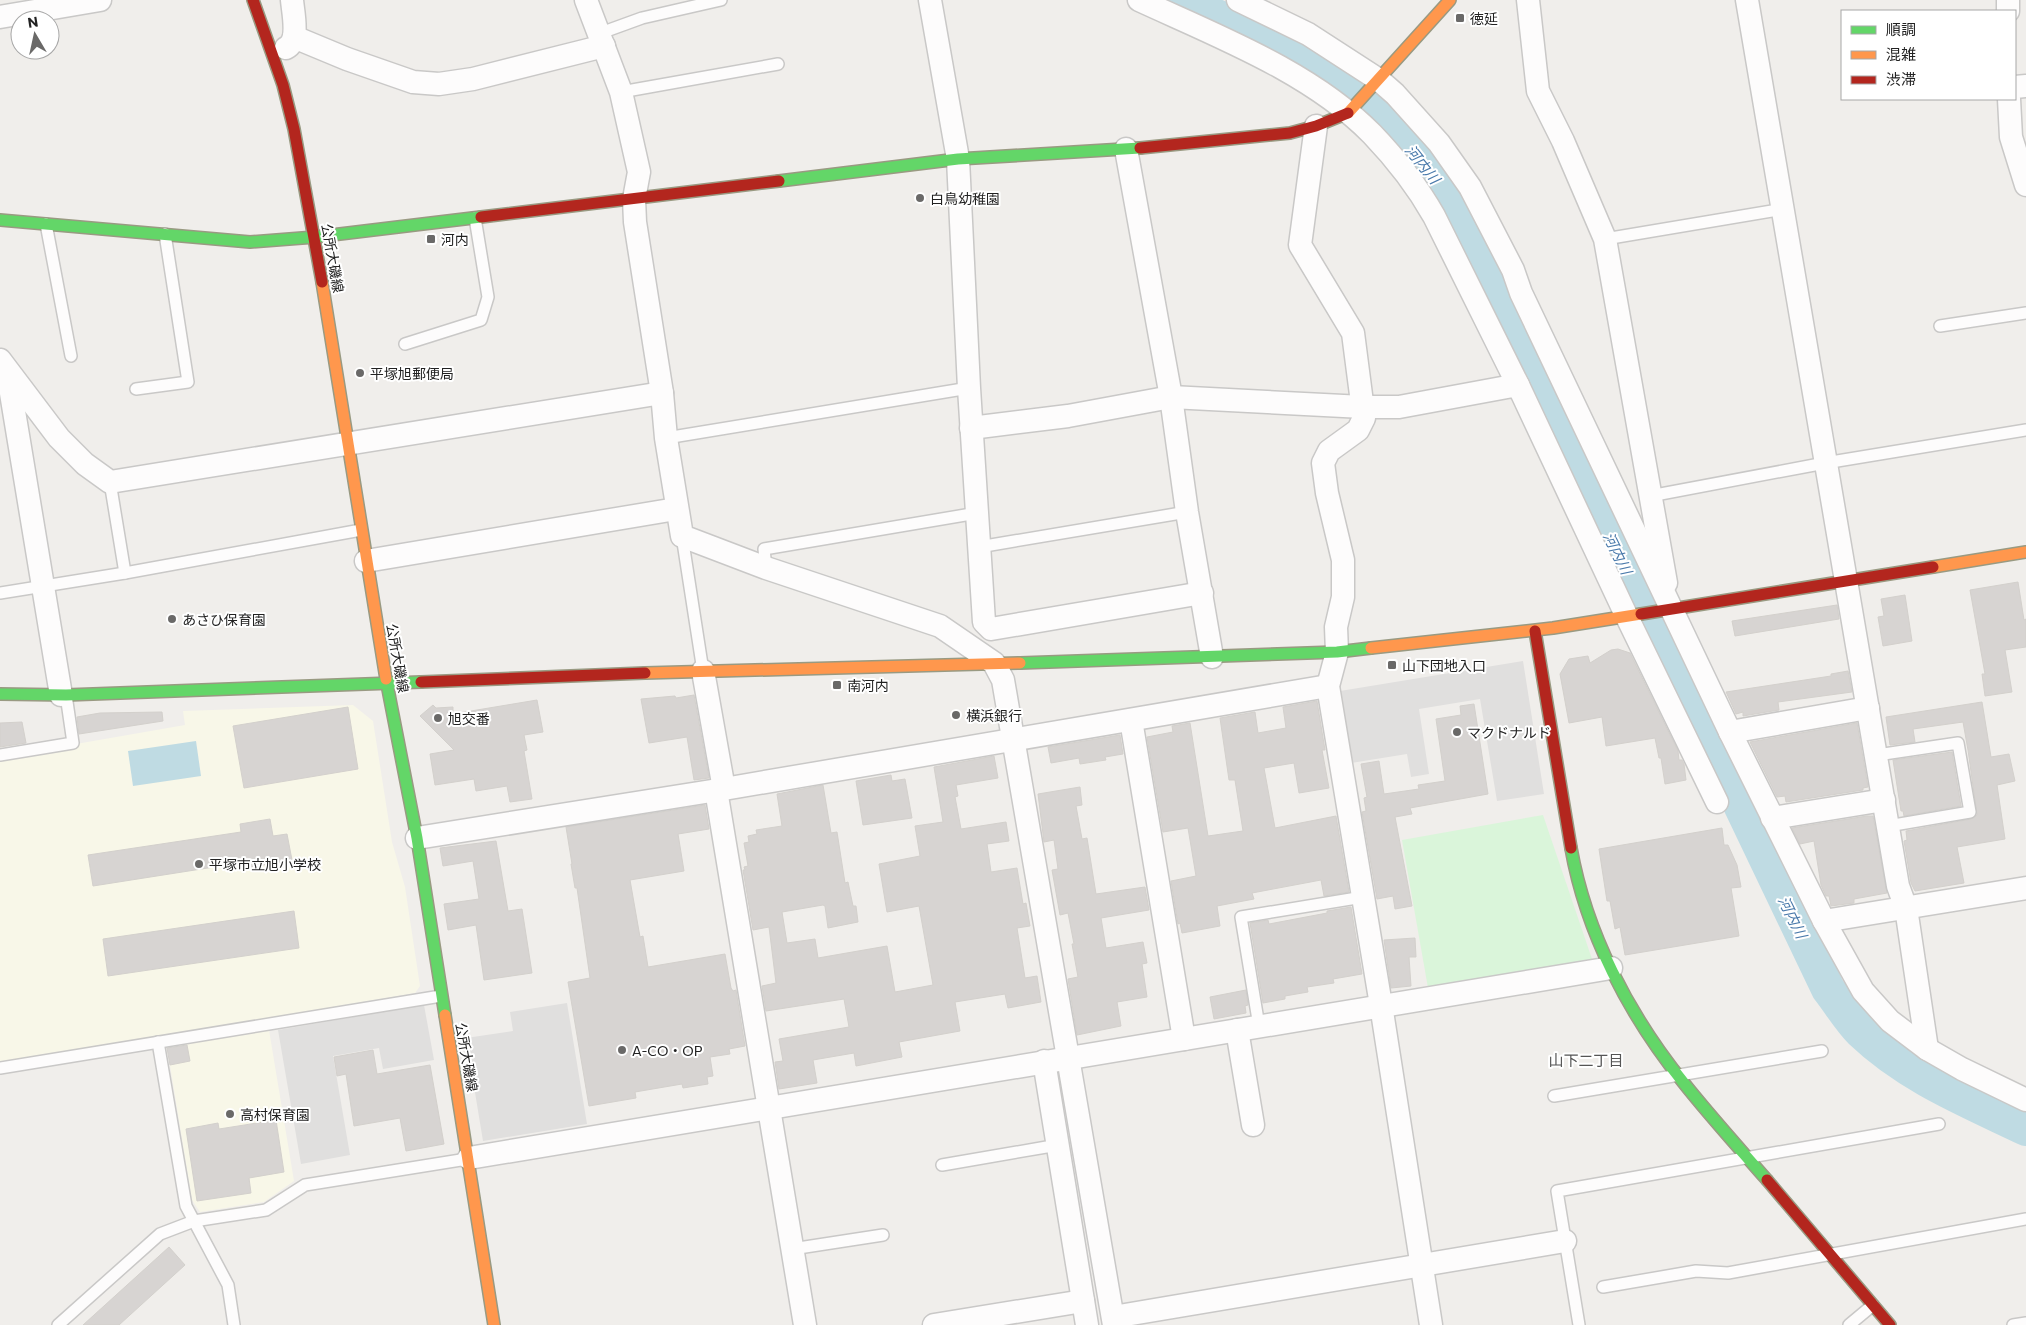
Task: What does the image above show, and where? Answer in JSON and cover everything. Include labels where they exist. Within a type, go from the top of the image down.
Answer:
[{"type":"street","points":[[0,17],[100,0]]},
{"type":"street","name":"公所大磯線","points":[[253,0],[273,55],[294,129],[315,237],[366,561],[417,838],[494,1325]]},
{"type":"street","points":[[273,55],[290,46],[294,37],[292,0]]},
{"type":"street","points":[[586,0],[622,92],[639,172],[634,199],[635,222],[662,393],[676,508],[682,536],[766,568],[940,626],[994,662],[1003,680],[1114,1321],[1565,1241]]},
{"type":"street","points":[[930,0],[958,159],[971,428],[984,622],[991,629],[1202,593]]},
{"type":"street","points":[[1139,0],[1285,71],[1350,110],[1421,194],[1446,238],[1518,385],[1717,802]]},
{"type":"street","points":[[1238,0],[1308,34],[1394,94],[1439,143],[1470,187],[1513,270],[1525,302],[1669,611],[1824,921],[1864,991],[1890,1022],[1927,1049],[1962,1069],[2026,1100]]},
{"type":"street","points":[[0,220],[250,242],[315,237],[958,159],[1126,149],[1290,133],[1316,126],[1350,110],[1450,0]]},
{"type":"street","points":[[1528,0],[1538,91],[1566,149],[1605,239],[1669,611]]},
{"type":"street","points":[[1747,0],[1898,886],[1906,908],[1927,1049]]},
{"type":"street","points":[[294,37],[347,59],[414,82],[438,84],[473,79],[601,40]]},
{"type":"street","points":[[2009,100],[2011,137],[2026,185]]},
{"type":"street","points":[[1316,126],[1300,245],[1353,333],[1364,418],[1358,430],[1329,451],[1323,463],[1327,493],[1342,560],[1343,597],[1336,627],[1337,652],[1328,686],[1381,1005],[1431,1325]]},
{"type":"street","points":[[1126,149],[1171,397],[1187,512],[1212,657]]},
{"type":"street","points":[[4,366],[59,438],[85,464],[110,482],[662,393]]},
{"type":"street","points":[[4,366],[64,695]]},
{"type":"street","points":[[971,428],[1068,416],[1171,397],[1363,407],[1399,407],[1518,385]]},
{"type":"street","points":[[366,561],[676,508]]},
{"type":"street","points":[[0,694],[64,695],[703,671],[772,671],[994,662],[1337,652],[1535,631],[1669,611],[1847,580],[2026,552]]},
{"type":"street","points":[[1535,631],[1574,860],[1586,906],[1611,968],[1639,1019],[1679,1076],[1890,1325]]},
{"type":"street","points":[[703,671],[769,1107],[805,1325]]},
{"type":"street","points":[[417,838],[720,789],[1328,686]]},
{"type":"street","points":[[1730,732],[1868,708]]},
{"type":"street","points":[[1131,720],[1184,1038]]},
{"type":"street","points":[[1772,818],[1884,800]]},
{"type":"street","points":[[1824,921],[2026,888]]},
{"type":"street","points":[[469,1158],[1611,968]]},
{"type":"street","points":[[1237,1030],[1253,1125]]},
{"type":"street","points":[[1044,1061],[1087,1325]]},
{"type":"street","points":[[934,1325],[1084,1301]]},
{"type":"lane","points":[[601,40],[642,18],[721,0]]},
{"type":"lane","points":[[622,92],[778,64]]},
{"type":"lane","points":[[1605,239],[1784,209]]},
{"type":"lane","points":[[405,344],[481,320],[488,297],[475,218]]},
{"type":"lane","points":[[46,224],[71,356]]},
{"type":"lane","points":[[136,389],[188,382],[165,234]]},
{"type":"lane","points":[[1940,326],[2026,313]]},
{"type":"lane","points":[[666,438],[969,388]]},
{"type":"lane","points":[[1650,496],[1826,463],[2026,430]]},
{"type":"lane","points":[[110,482],[124,573]]},
{"type":"lane","points":[[766,568],[764,549],[977,512]]},
{"type":"lane","points":[[979,547],[1187,512]]},
{"type":"lane","points":[[0,593],[124,573],[361,530]]},
{"type":"lane","points":[[682,536],[703,671]]},
{"type":"lane","points":[[0,755],[73,743],[64,695]]},
{"type":"lane","points":[[1877,755],[1958,743],[1970,812],[1888,826]]},
{"type":"lane","points":[[1259,1026],[1241,917],[1363,897]]},
{"type":"lane","points":[[0,1068],[441,996]]},
{"type":"lane","points":[[158,1042],[186,1206],[228,1285],[234,1325]]},
{"type":"lane","points":[[1554,1096],[1822,1051]]},
{"type":"lane","points":[[1579,1325],[1557,1192],[1939,1124]]},
{"type":"lane","points":[[942,1166],[1058,1145]]},
{"type":"lane","points":[[58,1325],[160,1234],[194,1221],[266,1210],[305,1185],[469,1158]]},
{"type":"lane","points":[[1603,1287],[1696,1271],[1728,1273],[2026,1219]]},
{"type":"lane","points":[[792,1249],[883,1235]]},
{"type":"lane","points":[[1849,1325],[1873,1305]]},
{"type":"lane","points":[[2013,1325],[2026,1323]]},
{"type":"shaded area","points":[[1523,661],[1544,794],[1497,801],[1480,699],[1419,709],[1429,774],[1411,777],[1407,754],[1345,764],[1334,692]]},
{"type":"shaded area","name":"平塚市立旭小学校","points":[[353,705],[373,721],[392,842],[405,887],[420,986],[415,993],[0,1064],[0,761],[76,748],[76,744],[185,725],[183,711]]},
{"type":"shaded area","points":[[567,1003],[587,1124],[483,1141],[466,1038],[513,1031],[510,1012]]},
{"type":"shaded area","points":[[424,1005],[434,1060],[383,1069],[379,1048],[333,1056],[350,1155],[301,1164],[278,1030]]},
{"type":"shaded area","name":"高村保育園","points":[[269,1030],[294,1181],[264,1202],[200,1212],[192,1200],[167,1047]]},
{"type":"green space","points":[[1543,815],[1592,959],[1428,988],[1402,840]]},
{"type":"water","points":[[196,741],[201,776],[133,786],[128,751]]},
{"type":"building","points":[[2018,582],[2024,620],[2026,619],[2026,647],[2005,650],[2012,692],[1985,696],[1982,674],[1985,674],[1970,590]]},
{"type":"building","points":[[1905,595],[1912,641],[1883,646],[1878,617],[1884,616],[1881,599]]},
{"type":"building","points":[[1837,605],[1839,619],[1735,636],[1732,621]]},
{"type":"building","points":[[1618,649],[1630,653],[1678,751],[1679,760],[1682,760],[1684,764],[1686,780],[1665,784],[1661,758],[1659,758],[1655,738],[1606,746],[1602,717],[1569,723],[1560,674],[1569,659],[1588,656],[1590,663],[1611,650]]},
{"type":"building","points":[[1848,671],[1852,692],[1778,702],[1779,710],[1743,716],[1743,712],[1736,714],[1726,692],[1831,676],[1831,674]]},
{"type":"building","points":[[694,695],[709,778],[694,780],[687,737],[649,743],[641,699],[675,696],[676,698]]},
{"type":"building","points":[[537,700],[543,732],[524,735],[527,750],[524,751],[532,799],[510,802],[507,786],[476,791],[474,779],[435,785],[430,754],[454,750],[420,716],[433,705],[436,708],[453,707],[453,714]]},
{"type":"building","points":[[1317,701],[1325,750],[1322,750],[1329,788],[1299,793],[1294,763],[1264,768],[1275,828],[1336,816],[1349,892],[1324,896],[1321,880],[1252,893],[1254,899],[1217,906],[1220,926],[1182,933],[1180,923],[1178,924],[1171,881],[1196,876],[1188,828],[1163,832],[1147,737],[1173,732],[1172,726],[1190,723],[1208,836],[1243,831],[1235,780],[1229,780],[1220,718],[1255,712],[1258,733],[1286,728],[1283,707]]},
{"type":"building","points":[[1982,702],[1991,757],[2009,754],[2015,781],[1997,785],[2005,839],[1957,847],[1964,883],[1915,891],[1911,883],[1904,841],[1907,840],[1906,831],[1971,819],[1977,815],[1968,750],[1963,722],[1913,729],[1915,742],[1890,745],[1886,717]]},
{"type":"building","points":[[1474,704],[1488,794],[1410,808],[1412,814],[1395,817],[1412,906],[1395,909],[1393,896],[1377,899],[1362,812],[1366,811],[1364,798],[1367,797],[1361,764],[1379,761],[1384,794],[1419,789],[1418,785],[1445,781],[1436,719],[1461,715],[1460,706]]},
{"type":"building","points":[[348,707],[358,769],[244,788],[233,726]]},
{"type":"building","points":[[162,712],[163,721],[79,734],[77,717],[100,713]]},
{"type":"building","points":[[22,722],[26,743],[0,747],[0,723]]},
{"type":"building","points":[[1857,723],[1868,787],[1863,788],[1863,790],[1786,802],[1785,796],[1777,797],[1750,742]]},
{"type":"building","points":[[1120,735],[1123,754],[1105,757],[1106,760],[1080,764],[1079,758],[1051,763],[1048,747]]},
{"type":"building","points":[[1952,752],[1961,806],[1904,816],[1903,811],[1901,811],[1893,760]]},
{"type":"building","points":[[994,756],[998,778],[956,785],[958,796],[955,797],[961,829],[1006,822],[1009,841],[987,844],[991,872],[1017,868],[1023,904],[1026,903],[1030,926],[1017,928],[1025,978],[1037,976],[1041,1002],[1008,1008],[1005,994],[955,1002],[960,1031],[899,1042],[902,1057],[856,1066],[854,1053],[813,1060],[817,1083],[779,1089],[775,1062],[783,1061],[779,1039],[849,1027],[844,999],[766,1011],[762,986],[776,983],[769,927],[753,930],[743,870],[745,870],[744,867],[748,866],[744,843],[749,842],[748,836],[757,834],[756,830],[782,826],[777,794],[823,785],[831,833],[837,832],[845,883],[848,882],[853,906],[856,906],[858,922],[828,928],[825,906],[823,905],[782,912],[787,943],[815,939],[818,958],[887,946],[895,992],[933,985],[919,906],[887,912],[879,864],[920,856],[915,826],[943,822],[934,767]]},
{"type":"building","points":[[891,775],[892,781],[905,779],[912,818],[863,825],[856,781]]},
{"type":"building","points":[[1080,787],[1082,805],[1076,806],[1082,839],[1087,838],[1096,894],[1145,887],[1149,910],[1101,918],[1106,948],[1143,942],[1147,963],[1142,964],[1147,997],[1117,1002],[1121,1026],[1077,1035],[1068,979],[1078,977],[1072,944],[1074,944],[1068,913],[1060,915],[1052,870],[1058,869],[1054,840],[1044,842],[1038,794]]},
{"type":"building","points":[[705,805],[709,829],[678,834],[684,871],[630,880],[640,937],[643,936],[648,967],[725,954],[731,988],[733,991],[736,990],[745,1046],[729,1049],[730,1054],[710,1057],[713,1076],[707,1077],[708,1084],[683,1088],[682,1084],[635,1092],[636,1098],[589,1106],[568,982],[590,978],[566,827]]},
{"type":"building","points":[[1873,816],[1887,893],[1854,899],[1854,903],[1831,906],[1829,896],[1826,896],[1821,885],[1814,841],[1800,844],[1792,828]]},
{"type":"building","points":[[270,819],[273,836],[287,834],[292,860],[247,868],[246,862],[93,886],[88,855],[241,832],[240,824]]},
{"type":"building","points":[[1722,828],[1724,845],[1728,845],[1737,865],[1741,887],[1731,888],[1739,936],[1625,955],[1620,927],[1615,929],[1610,901],[1607,901],[1599,849]]},
{"type":"building","points":[[496,841],[508,911],[522,909],[532,973],[484,980],[476,925],[448,930],[444,904],[479,899],[473,861],[443,866],[440,848]]},
{"type":"building","points":[[1351,907],[1362,974],[1333,979],[1334,983],[1307,987],[1308,992],[1285,996],[1285,999],[1263,1003],[1250,923],[1268,920],[1269,924]]},
{"type":"building","points":[[294,911],[299,948],[108,976],[103,939]]},
{"type":"building","points":[[1415,938],[1416,957],[1409,957],[1411,986],[1391,988],[1384,940]]},
{"type":"building","points":[[1246,990],[1248,1005],[1245,1006],[1246,1013],[1214,1019],[1210,997]]},
{"type":"building","points":[[187,1045],[190,1061],[170,1065],[167,1048]]},
{"type":"building","points":[[373,1050],[377,1074],[430,1065],[444,1144],[406,1151],[400,1118],[354,1126],[346,1074],[337,1076],[334,1057]]},
{"type":"building","points":[[276,1120],[284,1172],[249,1178],[251,1193],[197,1201],[186,1129],[218,1123],[219,1129]]},
{"type":"building","points":[[169,1247],[185,1265],[119,1325],[83,1325]]},
{"type":"waterway","name":"河内川","points":[[1181,0],[1282,47],[1313,65],[1352,94],[1391,127],[1409,144],[1438,179],[1468,236],[1828,989],[1861,1032],[1898,1062],[1939,1087],[2026,1129]]},
{"type":"traffic: fast","points":[[779,181],[958,159],[1140,148]]},
{"type":"traffic: fast","points":[[0,220],[250,242],[315,237],[481,217]]},
{"type":"traffic: fast","points":[[1020,663],[1337,652],[1371,648]]},
{"type":"traffic: fast","points":[[386,679],[417,838],[445,1015]]},
{"type":"traffic: fast","points":[[0,694],[66,695],[421,682]]},
{"type":"traffic: fast","points":[[1571,848],[1587,911],[1612,972],[1628,1001],[1663,1056],[1683,1082],[1767,1180]]},
{"type":"traffic: slow","points":[[1348,113],[1450,0]]},
{"type":"traffic: slow","points":[[322,282],[386,679]]},
{"type":"traffic: slow","points":[[1933,567],[2026,552]]},
{"type":"traffic: slow","points":[[1371,648],[1553,628],[1641,614]]},
{"type":"traffic: slow","points":[[645,673],[1020,663]]},
{"type":"traffic: slow","points":[[445,1015],[494,1325]]},
{"type":"traffic: jam","points":[[253,0],[283,85],[294,129],[322,282]]},
{"type":"traffic: jam","points":[[1140,148],[1290,133],[1316,126],[1348,113]]},
{"type":"traffic: jam","points":[[481,217],[779,181]]},
{"type":"traffic: jam","points":[[1641,614],[1933,567]]},
{"type":"traffic: jam","points":[[1535,631],[1571,848]]},
{"type":"traffic: jam","points":[[421,682],[645,673]]},
{"type":"traffic: jam","points":[[1767,1180],[1890,1325]]},
{"type":"place","name":"徳延","points":[[1460,18]]},
{"type":"place","name":"白鳥幼稚園","points":[[920,198]]},
{"type":"place","name":"河内","points":[[431,239]]},
{"type":"place","name":"平塚旭郵便局","points":[[360,373]]},
{"type":"place","name":"あさひ保育園","points":[[172,619]]},
{"type":"place","name":"山下団地入口","points":[[1392,665]]},
{"type":"place","name":"南河内","points":[[837,685]]},
{"type":"place","name":"横浜銀行","points":[[956,715]]},
{"type":"place","name":"旭交番","points":[[438,718]]},
{"type":"place","name":"マクドナルド","points":[[1457,732]]},
{"type":"place","name":"平塚市立旭小学校","points":[[199,864]]},
{"type":"place","name":"A-CO・OP","points":[[622,1050]]},
{"type":"place","name":"高村保育園","points":[[230,1114]]},
{"type":"district","name":"山下二丁目","points":[[1586,1060]]}]
